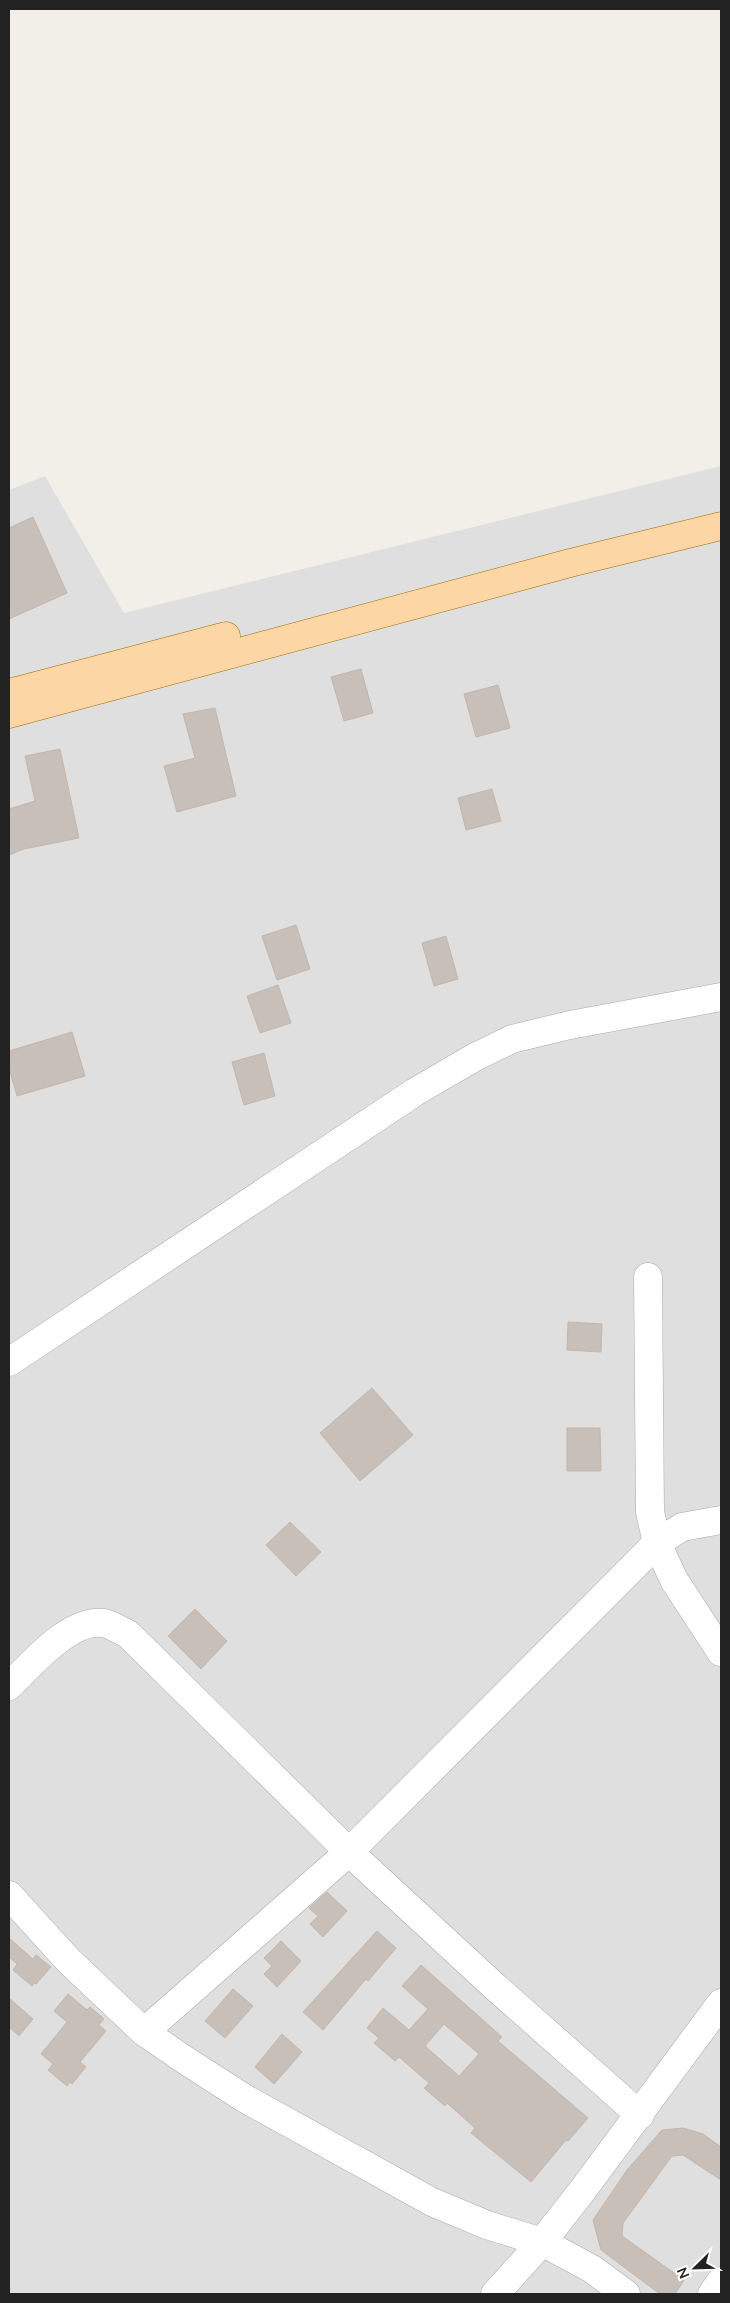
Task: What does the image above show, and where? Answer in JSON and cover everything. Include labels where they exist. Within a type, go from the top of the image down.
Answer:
[{"type":"main road","points":[[9,693],[600,537],[721,507]]},
{"type":"main road","points":[[9,714],[570,563],[721,526]]},
{"type":"street","points":[[9,1362],[415,1092],[475,1057],[512,1039],[570,1025],[721,997]]},
{"type":"street","points":[[648,1277],[650,1512],[657,1543],[674,1580],[721,1652]]},
{"type":"street","points":[[144,2032],[349,1852],[657,1543],[682,1527],[721,1520]]},
{"type":"street","points":[[9,1686],[55,1642],[79,1626],[103,1623],[128,1634],[349,1852],[493,1985],[640,2115]]},
{"type":"street","points":[[9,1896],[68,1960],[144,2032],[244,2098],[432,2202],[487,2224],[542,2242],[592,2268],[626,2294]]},
{"type":"street","points":[[495,2294],[542,2242],[640,2115],[721,2003]]},
{"type":"street","points":[[712,2294],[721,2281]]},
{"type":"shaded area","points":[[721,466],[721,2294],[9,2294],[9,490],[45,476],[124,613]]},
{"type":"building","points":[[33,517],[67,593],[9,619],[9,528]]},
{"type":"building","points":[[361,669],[373,713],[344,721],[331,677]]},
{"type":"building","points":[[498,685],[510,728],[476,737],[464,694]]},
{"type":"building","points":[[215,708],[236,796],[177,812],[164,766],[195,758],[183,714]]},
{"type":"building","points":[[60,749],[79,838],[24,849],[9,855],[9,809],[35,801],[25,756]]},
{"type":"building","points":[[492,789],[501,821],[466,830],[458,798]]},
{"type":"building","points":[[296,925],[310,969],[277,980],[262,936]]},
{"type":"building","points":[[446,936],[458,979],[434,986],[422,943]]},
{"type":"building","points":[[278,985],[291,1023],[260,1033],[247,996]]},
{"type":"building","points":[[72,1032],[85,1076],[17,1096],[9,1068],[9,1051]]},
{"type":"building","points":[[264,1053],[275,1096],[244,1105],[232,1062]]},
{"type":"building","points":[[568,1322],[602,1324],[601,1352],[567,1350]]},
{"type":"building","points":[[372,1388],[413,1435],[360,1481],[320,1433]]},
{"type":"building","points":[[567,1428],[600,1428],[601,1471],[567,1471]]},
{"type":"building","points":[[290,1522],[321,1552],[296,1576],[266,1545]]},
{"type":"building","points":[[195,1609],[227,1641],[201,1669],[168,1636]]},
{"type":"building","points":[[327,1892],[347,1911],[323,1937],[310,1924],[318,1916],[309,1908]]},
{"type":"building","points":[[377,1931],[396,1948],[368,1981],[366,1979],[323,2030],[303,2012]]},
{"type":"building","points":[[9,1938],[33,1959],[36,1955],[51,1967],[36,1984],[34,1983],[32,1986],[13,1970],[17,1964],[9,1957]]},
{"type":"building","points":[[281,1941],[301,1961],[277,1987],[264,1974],[272,1966],[264,1958]]},
{"type":"building","points":[[421,1965],[502,2037],[498,2041],[588,2118],[568,2141],[566,2140],[531,2182],[471,2133],[475,2128],[447,2103],[445,2106],[424,2088],[429,2083],[399,2057],[395,2061],[374,2043],[379,2038],[367,2028],[383,2008],[409,2030],[428,2009],[402,1986]],"holes":[[[444,2024],[479,2054],[459,2076],[425,2046]]]},
{"type":"building","points":[[233,1989],[253,2006],[225,2038],[205,2021]]},
{"type":"building","points":[[68,1994],[87,2010],[90,2007],[104,2019],[99,2025],[106,2031],[80,2062],[86,2067],[72,2084],[70,2082],[67,2086],[48,2070],[53,2064],[41,2054],[67,2022],[54,2011]]},
{"type":"building","points":[[9,1998],[33,2019],[19,2036],[9,2027]]},
{"type":"building","points":[[282,2034],[302,2052],[274,2084],[255,2067]]},
{"type":"building","points":[[683,2128],[703,2134],[721,2147],[721,2180],[683,2155],[672,2156],[623,2223],[622,2236],[684,2280],[675,2294],[660,2294],[601,2250],[593,2220],[627,2170],[662,2130]]}]
